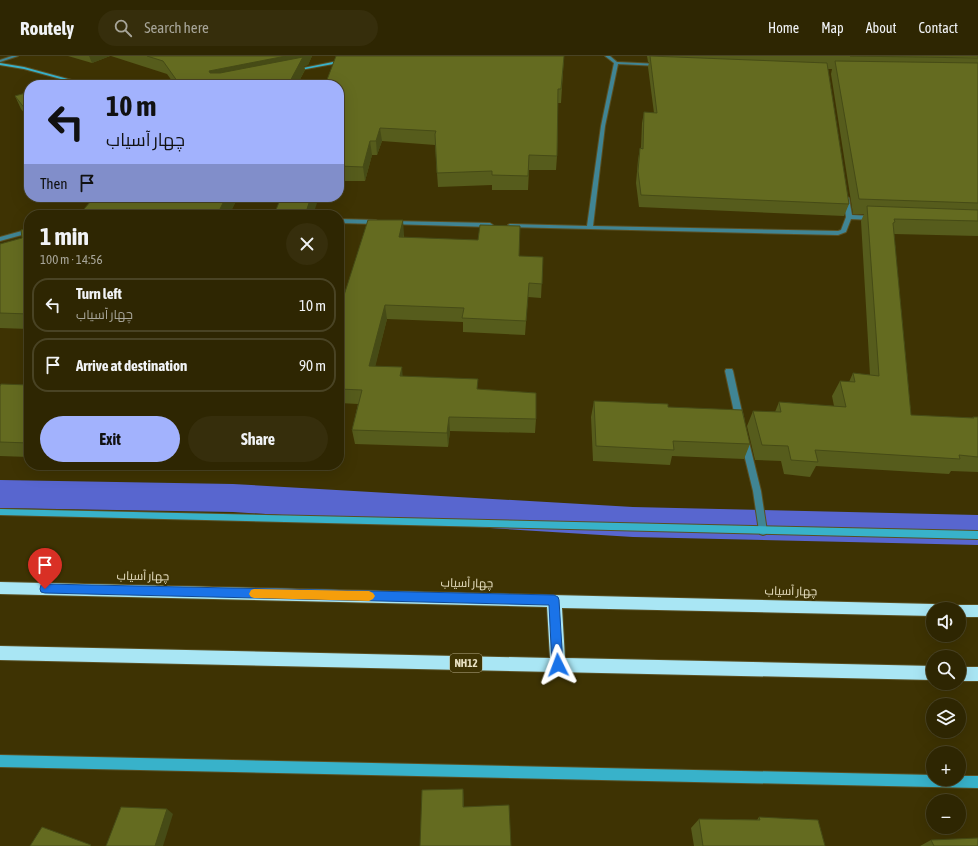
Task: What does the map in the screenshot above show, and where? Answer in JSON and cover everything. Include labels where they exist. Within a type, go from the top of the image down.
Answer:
[{"type":"highway","name":"چهار آسیاب","points":[[0,588],[926,610]]},
{"type":"highway","points":[[554,600],[558,665]]},
{"type":"highway","points":[[966,611],[978,611]]},
{"type":"highway","name":"NH12","points":[[0,653],[926,673]]},
{"type":"highway","points":[[966,674],[978,674]]},
{"type":"street","points":[[0,62],[16,56]]},
{"type":"street","points":[[607,56],[616,63],[663,65]]},
{"type":"street","points":[[288,72],[351,59]]},
{"type":"street","points":[[0,62],[69,80]]},
{"type":"street","points":[[590,228],[603,126],[616,63]]},
{"type":"street","points":[[504,226],[838,233],[844,231],[849,217],[846,194]]},
{"type":"street","points":[[849,217],[879,218]]},
{"type":"street","points":[[344,221],[496,226]]},
{"type":"street","points":[[0,240],[24,233]]},
{"type":"street","points":[[729,371],[757,491],[763,531]]},
{"type":"street","points":[[0,512],[978,536]]},
{"type":"street","points":[[0,762],[978,782]]},
{"type":"building","points":[[147,56],[286,56],[209,71],[210,73],[220,73],[303,57],[291,80],[176,80],[163,61]]},
{"type":"building","points":[[336,56],[564,56],[561,89],[558,89],[557,156],[529,155],[528,176],[492,175],[492,171],[437,173],[436,131],[380,128],[376,141],[370,141],[363,167],[344,166],[344,80],[327,80]]},
{"type":"building","points":[[650,56],[827,63],[849,204],[641,195],[638,171],[640,148],[643,149],[644,112],[657,113]]},
{"type":"building","points":[[850,56],[978,56],[978,58]]},
{"type":"building","points":[[835,61],[978,63],[978,203],[859,199]]},
{"type":"building","points":[[24,93],[24,108],[15,96]]},
{"type":"building","points":[[90,202],[224,202],[220,210],[83,210]]},
{"type":"building","points":[[279,202],[309,202],[307,210],[276,210]]},
{"type":"building","points":[[867,206],[978,210],[978,221],[894,219],[895,222],[893,223],[911,415],[978,417],[978,457],[959,455],[960,459],[815,450],[818,462],[791,460],[788,446],[762,445],[753,411],[781,412],[779,402],[846,407],[840,381],[855,382],[853,373],[879,376]]},
{"type":"building","points":[[368,220],[403,220],[399,237],[478,240],[480,225],[520,226],[519,256],[543,257],[542,284],[529,283],[526,321],[462,318],[464,308],[385,305],[369,366],[402,367],[400,376],[478,379],[477,389],[536,393],[536,419],[449,417],[447,433],[352,430],[362,390],[344,389],[344,295]]},
{"type":"building","points":[[24,229],[24,314],[0,313],[0,244],[22,238],[21,230]]},
{"type":"building","points":[[1,384],[24,385],[24,443],[0,442]]},
{"type":"building","points":[[594,401],[668,404],[668,407],[742,410],[750,444],[673,441],[674,450],[596,446]]},
{"type":"building","points":[[463,789],[463,807],[509,805],[511,846],[420,846],[422,790]]},
{"type":"building","points":[[121,807],[167,809],[155,846],[106,846]]},
{"type":"building","points":[[759,817],[818,820],[825,846],[703,846],[699,819],[760,820]]},
{"type":"building","points":[[42,827],[91,845],[30,846]]},
{"type":"building","points":[[978,838],[978,846],[934,846],[931,840]]},
{"type":"waterway","points":[[0,494],[233,498],[633,522],[978,530]]},
{"type":"slow traffic","points":[[254,594],[369,596]]},
{"type":"route","points":[[45,589],[554,600],[558,665]]}]
